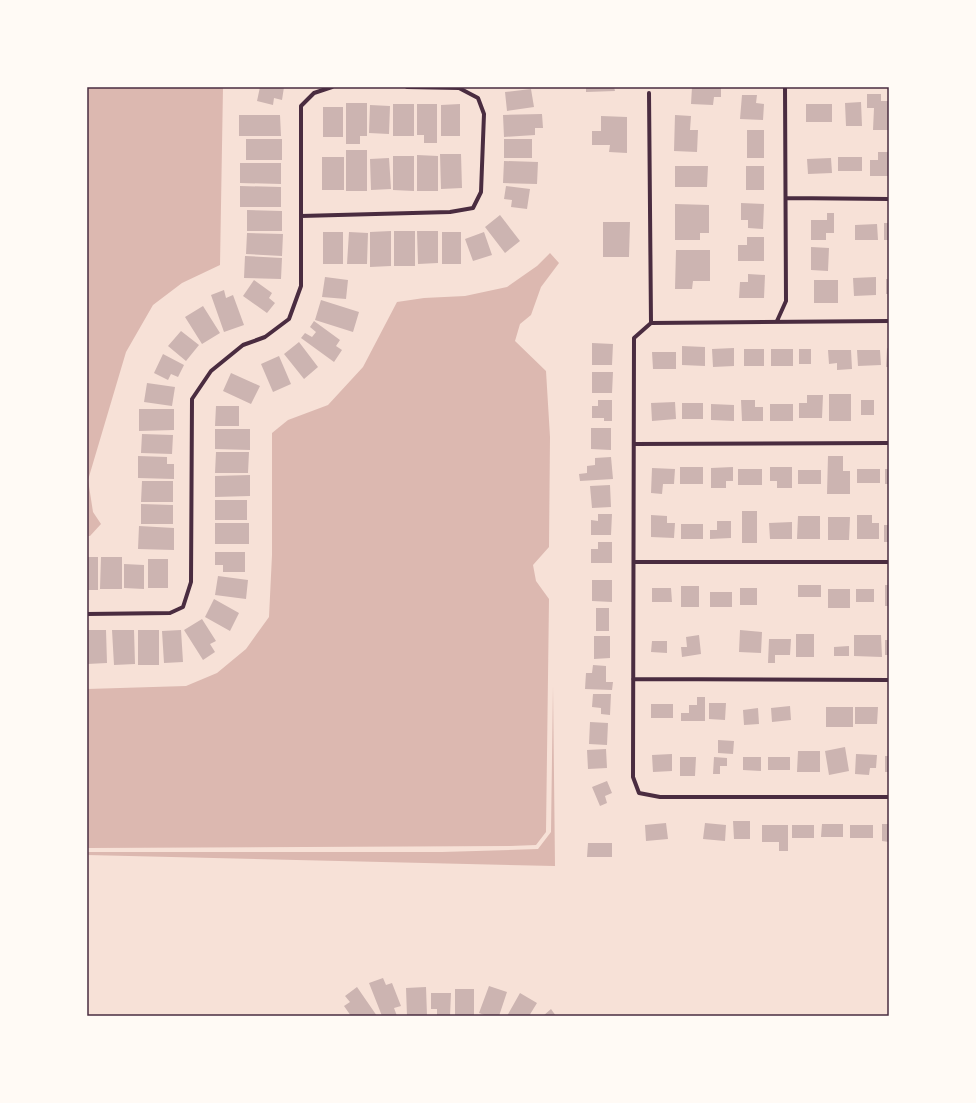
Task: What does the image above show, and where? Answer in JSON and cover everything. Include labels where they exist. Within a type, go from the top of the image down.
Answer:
[{"type":"street","points":[[87,614],[170,613],[183,607],[191,582],[192,399],[210,371],[243,345],[266,337],[289,318],[301,286],[301,106],[314,93],[332,87]]},
{"type":"street","points":[[301,216],[450,212],[473,208],[481,192],[484,114],[478,98],[459,88],[407,87]]},
{"type":"street","points":[[777,321],[786,301],[785,87]]},
{"type":"street","points":[[649,93],[651,323]]},
{"type":"street","points":[[786,198],[889,199]]},
{"type":"street","points":[[889,321],[651,323],[634,338],[635,444],[632,778],[639,793],[660,797],[889,797]]},
{"type":"street","points":[[635,444],[889,443]]},
{"type":"street","points":[[634,562],[889,562]]},
{"type":"street","points":[[633,679],[889,680]]},
{"type":"shaded area","points":[[87,87],[223,87],[220,265],[182,283],[153,305],[126,352],[88,480],[93,512],[101,524],[90,536],[87,536]]},
{"type":"shaded area","points":[[550,253],[559,263],[541,287],[531,315],[520,324],[515,341],[546,371],[550,437],[549,547],[533,565],[536,581],[549,599],[546,832],[536,845],[87,848],[87,689],[186,686],[217,673],[246,649],[269,617],[272,555],[272,433],[288,420],[328,405],[363,367],[397,302],[424,298],[465,296],[507,287],[537,266]]},
{"type":"shaded area","points":[[553,686],[555,866],[87,855],[87,852],[442,852],[538,849],[551,832]]},
{"type":"building","points":[[260,87],[284,87],[282,100],[274,98],[273,105],[257,101]]},
{"type":"building","points":[[586,87],[614,87],[615,91],[586,92]]},
{"type":"building","points":[[692,87],[721,87],[721,97],[714,97],[713,105],[691,104]]},
{"type":"building","points":[[531,89],[534,107],[507,111],[505,92]]},
{"type":"building","points":[[867,94],[881,94],[881,101],[889,101],[889,130],[873,130],[874,108],[867,108]]},
{"type":"building","points":[[742,95],[757,95],[756,103],[764,104],[763,120],[740,119]]},
{"type":"building","points":[[861,102],[862,126],[846,126],[845,103]]},
{"type":"building","points":[[346,103],[367,103],[367,136],[360,136],[360,144],[346,144]]},
{"type":"building","points":[[393,104],[414,104],[414,136],[393,136]]},
{"type":"building","points":[[417,104],[437,104],[437,143],[424,143],[424,135],[417,135]]},
{"type":"building","points":[[460,104],[460,136],[441,136],[441,105]]},
{"type":"building","points":[[806,104],[832,104],[832,122],[806,122]]},
{"type":"building","points":[[370,105],[390,106],[389,134],[369,133]]},
{"type":"building","points":[[323,107],[343,107],[343,137],[323,137]]},
{"type":"building","points":[[542,114],[543,128],[535,128],[535,135],[504,137],[503,115]]},
{"type":"building","points":[[239,115],[280,115],[281,136],[239,136]]},
{"type":"building","points":[[675,115],[691,116],[690,130],[698,130],[697,152],[674,151]]},
{"type":"building","points":[[601,116],[627,117],[627,153],[609,152],[610,145],[592,145],[592,131],[601,131]]},
{"type":"building","points":[[747,130],[764,130],[764,158],[747,158]]},
{"type":"building","points":[[246,139],[282,139],[282,160],[246,160]]},
{"type":"building","points":[[504,139],[532,139],[532,158],[504,158]]},
{"type":"building","points":[[346,150],[367,150],[367,191],[346,191]]},
{"type":"building","points":[[878,152],[889,152],[889,176],[870,176],[870,160],[878,160]]},
{"type":"building","points":[[440,154],[461,154],[462,188],[441,189]]},
{"type":"building","points":[[417,155],[438,156],[438,191],[417,191]]},
{"type":"building","points":[[393,156],[414,156],[414,191],[393,190]]},
{"type":"building","points":[[322,157],[344,157],[344,190],[322,190]]},
{"type":"building","points":[[838,157],[862,157],[862,171],[838,171]]},
{"type":"building","points":[[389,158],[391,189],[371,190],[370,159]]},
{"type":"building","points":[[831,158],[832,173],[808,174],[807,159]]},
{"type":"building","points":[[504,161],[538,162],[537,184],[503,183]]},
{"type":"building","points":[[240,163],[281,163],[281,184],[240,183]]},
{"type":"building","points":[[675,166],[708,166],[707,187],[675,187]]},
{"type":"building","points":[[746,166],[764,166],[764,190],[746,190]]},
{"type":"building","points":[[240,186],[281,187],[281,207],[240,207]]},
{"type":"building","points":[[506,186],[530,189],[527,209],[511,207],[512,200],[504,199]]},
{"type":"building","points":[[741,203],[764,204],[763,229],[748,228],[748,220],[741,220]]},
{"type":"building","points":[[675,204],[709,205],[709,233],[700,233],[700,240],[675,240]]},
{"type":"building","points":[[247,210],[282,211],[282,231],[247,231]]},
{"type":"building","points":[[827,213],[834,213],[834,233],[826,233],[826,240],[811,240],[811,220],[827,220]]},
{"type":"building","points":[[500,215],[520,241],[505,253],[485,227]]},
{"type":"building","points":[[603,222],[630,222],[629,257],[603,257]]},
{"type":"building","points":[[884,223],[889,223],[889,240],[884,240]]},
{"type":"building","points":[[877,224],[878,240],[855,240],[855,225]]},
{"type":"building","points":[[391,231],[391,266],[370,267],[370,232]]},
{"type":"building","points":[[394,231],[415,231],[415,266],[394,266]]},
{"type":"building","points":[[417,231],[438,231],[438,263],[418,264]]},
{"type":"building","points":[[323,232],[343,232],[343,264],[323,264]]},
{"type":"building","points":[[349,232],[368,233],[367,264],[347,264]]},
{"type":"building","points":[[442,232],[461,232],[461,264],[442,264]]},
{"type":"building","points":[[484,232],[492,255],[473,261],[465,239]]},
{"type":"building","points":[[247,233],[283,234],[282,256],[246,254]]},
{"type":"building","points":[[747,237],[764,237],[764,261],[738,261],[738,245],[747,245]]},
{"type":"building","points":[[811,247],[829,248],[828,271],[811,270]]},
{"type":"building","points":[[676,250],[710,250],[710,281],[693,281],[692,289],[675,289]]},
{"type":"building","points":[[245,256],[282,258],[281,279],[244,278]]},
{"type":"building","points":[[748,274],[765,275],[764,298],[739,298],[740,282],[748,282]]},
{"type":"building","points":[[325,277],[348,280],[346,299],[322,297]]},
{"type":"building","points":[[876,277],[876,295],[854,296],[853,278]]},
{"type":"building","points":[[886,279],[889,279],[889,294],[886,294]]},
{"type":"building","points":[[254,280],[272,293],[269,298],[275,303],[267,313],[243,296]]},
{"type":"building","points":[[814,280],[838,280],[838,303],[814,303]]},
{"type":"building","points":[[224,290],[226,298],[233,295],[244,325],[224,332],[211,295]]},
{"type":"building","points":[[321,300],[359,312],[353,332],[315,320]]},
{"type":"building","points":[[203,306],[220,333],[202,344],[185,317]]},
{"type":"building","points":[[314,321],[340,340],[336,346],[342,350],[334,362],[301,338],[305,333],[312,337],[316,332],[310,327]]},
{"type":"building","points":[[181,331],[199,345],[186,361],[168,346]]},
{"type":"building","points":[[299,342],[318,367],[304,379],[284,354]]},
{"type":"building","points":[[592,343],[613,344],[612,365],[592,365]]},
{"type":"building","points":[[682,346],[705,347],[705,366],[682,365]]},
{"type":"building","points":[[734,348],[734,366],[713,367],[712,349]]},
{"type":"building","points":[[887,348],[889,349],[889,367],[886,367]]},
{"type":"building","points":[[744,349],[764,349],[764,366],[744,366]]},
{"type":"building","points":[[771,349],[793,349],[793,366],[771,366]]},
{"type":"building","points":[[799,349],[811,349],[811,364],[799,364]]},
{"type":"building","points":[[828,350],[851,350],[852,369],[837,370],[837,363],[829,364]]},
{"type":"building","points":[[857,350],[880,350],[881,365],[858,366]]},
{"type":"building","points":[[652,352],[676,352],[676,369],[653,369]]},
{"type":"building","points":[[163,354],[184,365],[178,377],[171,374],[168,380],[154,373]]},
{"type":"building","points":[[279,356],[291,384],[273,392],[261,364]]},
{"type":"building","points":[[592,372],[613,372],[612,393],[592,393]]},
{"type":"building","points":[[231,373],[260,386],[251,404],[223,391]]},
{"type":"building","points":[[147,383],[175,387],[172,406],[144,402]]},
{"type":"building","points":[[829,394],[851,394],[851,421],[829,421]]},
{"type":"building","points":[[807,395],[823,395],[822,418],[799,418],[799,403],[807,403]]},
{"type":"building","points":[[598,400],[612,400],[612,421],[604,421],[604,418],[592,418],[592,406],[598,406]]},
{"type":"building","points":[[741,400],[755,400],[755,407],[763,407],[763,421],[742,421]]},
{"type":"building","points":[[861,400],[874,400],[874,415],[861,415]]},
{"type":"building","points":[[675,402],[676,419],[652,421],[651,403]]},
{"type":"building","points":[[682,403],[703,403],[703,419],[682,419]]},
{"type":"building","points":[[711,404],[734,405],[734,421],[711,420]]},
{"type":"building","points":[[770,404],[793,404],[793,421],[770,421]]},
{"type":"building","points":[[216,406],[239,406],[239,426],[215,426]]},
{"type":"building","points":[[139,409],[174,409],[174,430],[139,431]]},
{"type":"building","points":[[591,428],[611,428],[611,450],[591,449]]},
{"type":"building","points":[[215,429],[250,429],[250,450],[215,449]]},
{"type":"building","points":[[142,434],[173,435],[172,454],[141,453]]},
{"type":"building","points":[[216,452],[249,452],[248,473],[215,473]]},
{"type":"building","points":[[138,456],[167,457],[167,464],[174,464],[174,479],[138,478]]},
{"type":"building","points":[[828,456],[843,456],[843,471],[850,471],[850,494],[827,494]]},
{"type":"building","points":[[611,457],[613,479],[580,481],[579,474],[587,473],[587,466],[595,465],[595,458]]},
{"type":"building","points":[[680,467],[703,467],[703,484],[680,484]]},
{"type":"building","points":[[733,467],[733,481],[726,481],[726,488],[711,488],[711,468]]},
{"type":"building","points":[[770,467],[792,467],[792,488],[777,488],[777,481],[770,481]]},
{"type":"building","points":[[652,468],[675,469],[674,484],[663,484],[662,494],[651,493]]},
{"type":"building","points":[[738,469],[762,469],[762,485],[738,485]]},
{"type":"building","points":[[857,469],[880,469],[880,483],[857,483]]},
{"type":"building","points":[[885,469],[889,469],[889,484],[885,484]]},
{"type":"building","points":[[798,470],[821,470],[821,484],[798,484]]},
{"type":"building","points":[[250,475],[250,496],[215,497],[215,476]]},
{"type":"building","points":[[142,481],[173,481],[173,502],[141,502]]},
{"type":"building","points":[[610,485],[611,507],[592,508],[590,486]]},
{"type":"building","points":[[215,500],[247,500],[247,520],[215,520]]},
{"type":"building","points":[[141,504],[173,505],[173,524],[141,524]]},
{"type":"building","points":[[742,511],[757,511],[757,543],[742,543]]},
{"type":"building","points":[[598,514],[612,514],[611,535],[591,535],[591,520],[598,521]]},
{"type":"building","points":[[651,515],[667,516],[667,523],[675,523],[674,538],[651,537]]},
{"type":"building","points":[[857,515],[872,515],[872,523],[879,523],[879,539],[857,539]]},
{"type":"building","points":[[798,516],[820,516],[820,539],[797,539]]},
{"type":"building","points":[[828,517],[850,517],[849,540],[828,540]]},
{"type":"building","points":[[717,521],[731,521],[731,538],[710,539],[710,530],[717,530]]},
{"type":"building","points":[[792,522],[792,539],[770,539],[769,523]]},
{"type":"building","points":[[215,523],[249,523],[249,544],[215,544]]},
{"type":"building","points":[[681,524],[703,524],[703,539],[681,539]]},
{"type":"building","points":[[884,525],[889,525],[889,542],[884,542]]},
{"type":"building","points":[[139,526],[174,528],[174,550],[138,549]]},
{"type":"building","points":[[598,542],[612,542],[612,563],[591,563],[591,549],[598,549]]},
{"type":"building","points":[[215,552],[245,552],[245,572],[223,572],[223,565],[215,565]]},
{"type":"building","points":[[87,557],[98,557],[98,590],[87,590]]},
{"type":"building","points":[[101,557],[122,557],[122,589],[100,589]]},
{"type":"building","points":[[148,559],[168,559],[168,588],[148,588]]},
{"type":"building","points":[[124,564],[144,565],[144,589],[124,588]]},
{"type":"building","points":[[218,576],[248,580],[246,599],[215,595]]},
{"type":"building","points":[[592,580],[612,580],[612,602],[592,601]]},
{"type":"building","points":[[798,585],[821,585],[821,597],[798,597]]},
{"type":"building","points":[[885,585],[889,585],[889,606],[885,606]]},
{"type":"building","points":[[681,586],[699,586],[699,607],[681,607]]},
{"type":"building","points":[[652,588],[671,588],[672,602],[652,602]]},
{"type":"building","points":[[740,588],[757,588],[757,605],[740,605]]},
{"type":"building","points":[[828,589],[850,589],[850,608],[828,608]]},
{"type":"building","points":[[856,589],[874,589],[874,602],[856,602]]},
{"type":"building","points":[[710,592],[732,592],[732,607],[710,607]]},
{"type":"building","points":[[214,599],[239,613],[230,631],[205,617]]},
{"type":"building","points":[[596,608],[609,608],[609,631],[596,631]]},
{"type":"building","points":[[202,619],[216,641],[210,644],[215,652],[203,660],[184,630]]},
{"type":"building","points":[[87,630],[106,630],[107,663],[87,664]]},
{"type":"building","points":[[112,630],[134,630],[135,664],[114,665]]},
{"type":"building","points":[[138,630],[159,630],[159,665],[138,665]]},
{"type":"building","points":[[181,630],[183,662],[164,663],[162,631]]},
{"type":"building","points":[[740,630],[762,632],[761,653],[739,652]]},
{"type":"building","points":[[796,634],[814,634],[814,657],[796,657]]},
{"type":"building","points":[[699,635],[701,654],[682,657],[681,647],[687,647],[686,637]]},
{"type":"building","points":[[854,635],[881,635],[882,657],[854,656]]},
{"type":"building","points":[[594,636],[610,636],[610,658],[594,659]]},
{"type":"building","points":[[769,639],[791,639],[790,655],[775,655],[775,663],[768,663]]},
{"type":"building","points":[[885,640],[889,640],[889,655],[885,655]]},
{"type":"building","points":[[652,641],[667,641],[667,653],[651,652]]},
{"type":"building","points":[[849,646],[849,656],[834,656],[834,647]]},
{"type":"building","points":[[593,665],[606,666],[606,682],[613,682],[612,690],[585,689],[586,673],[592,673]]},
{"type":"building","points":[[593,694],[611,694],[610,715],[601,714],[601,708],[592,707]]},
{"type":"building","points":[[697,697],[705,697],[705,721],[681,721],[681,713],[689,713],[689,705],[697,705]]},
{"type":"building","points":[[709,703],[726,703],[725,720],[709,719]]},
{"type":"building","points":[[651,704],[673,704],[673,718],[651,718]]},
{"type":"building","points":[[790,706],[791,720],[772,722],[771,708]]},
{"type":"building","points":[[826,707],[853,707],[853,727],[826,727]]},
{"type":"building","points":[[855,707],[878,707],[877,724],[855,724]]},
{"type":"building","points":[[758,708],[759,724],[744,725],[743,710]]},
{"type":"building","points":[[590,722],[608,723],[607,745],[589,744]]},
{"type":"building","points":[[718,740],[734,741],[733,754],[718,753]]},
{"type":"building","points":[[845,747],[849,771],[829,775],[825,751]]},
{"type":"building","points":[[606,749],[607,768],[588,769],[587,750]]},
{"type":"building","points":[[798,751],[820,751],[820,772],[797,772]]},
{"type":"building","points":[[672,754],[672,771],[653,772],[652,755]]},
{"type":"building","points":[[856,754],[877,755],[876,768],[870,768],[869,775],[855,774]]},
{"type":"building","points":[[885,756],[889,756],[889,772],[885,772]]},
{"type":"building","points":[[680,757],[696,757],[695,776],[680,776]]},
{"type":"building","points":[[714,757],[727,758],[727,766],[720,766],[720,774],[713,774]]},
{"type":"building","points":[[743,757],[761,757],[761,771],[743,770]]},
{"type":"building","points":[[768,757],[790,757],[790,770],[768,770]]},
{"type":"building","points":[[607,781],[612,793],[605,796],[607,803],[600,806],[592,787]]},
{"type":"building","points":[[733,821],[750,821],[750,839],[734,839]]},
{"type":"building","points":[[666,823],[668,839],[646,841],[645,825]]},
{"type":"building","points":[[705,823],[726,825],[725,841],[703,839]]},
{"type":"building","points":[[822,824],[843,824],[843,837],[821,837]]},
{"type":"building","points":[[882,824],[889,824],[889,842],[882,841]]},
{"type":"building","points":[[762,825],[788,825],[788,851],[779,851],[779,842],[762,842]]},
{"type":"building","points":[[792,825],[814,825],[814,838],[792,838]]},
{"type":"building","points":[[850,825],[873,825],[873,838],[850,838]]},
{"type":"building","points":[[588,843],[612,843],[612,857],[587,857]]},
{"type":"building","points":[[383,978],[386,985],[392,983],[401,1006],[394,1008],[397,1016],[382,1016],[369,983]]},
{"type":"building","points":[[489,986],[507,992],[499,1016],[487,1016],[479,1013]]},
{"type":"building","points":[[357,987],[377,1016],[351,1016],[344,1006],[350,1002],[345,996]]},
{"type":"building","points":[[426,987],[427,1016],[407,1016],[406,988]]},
{"type":"building","points":[[455,989],[474,989],[474,1016],[455,1016]]},
{"type":"building","points":[[431,993],[451,993],[450,1016],[437,1016],[437,1009],[431,1009]]},
{"type":"building","points":[[520,993],[537,1003],[529,1016],[507,1016]]},
{"type":"building","points":[[551,1009],[556,1016],[543,1016]]}]
